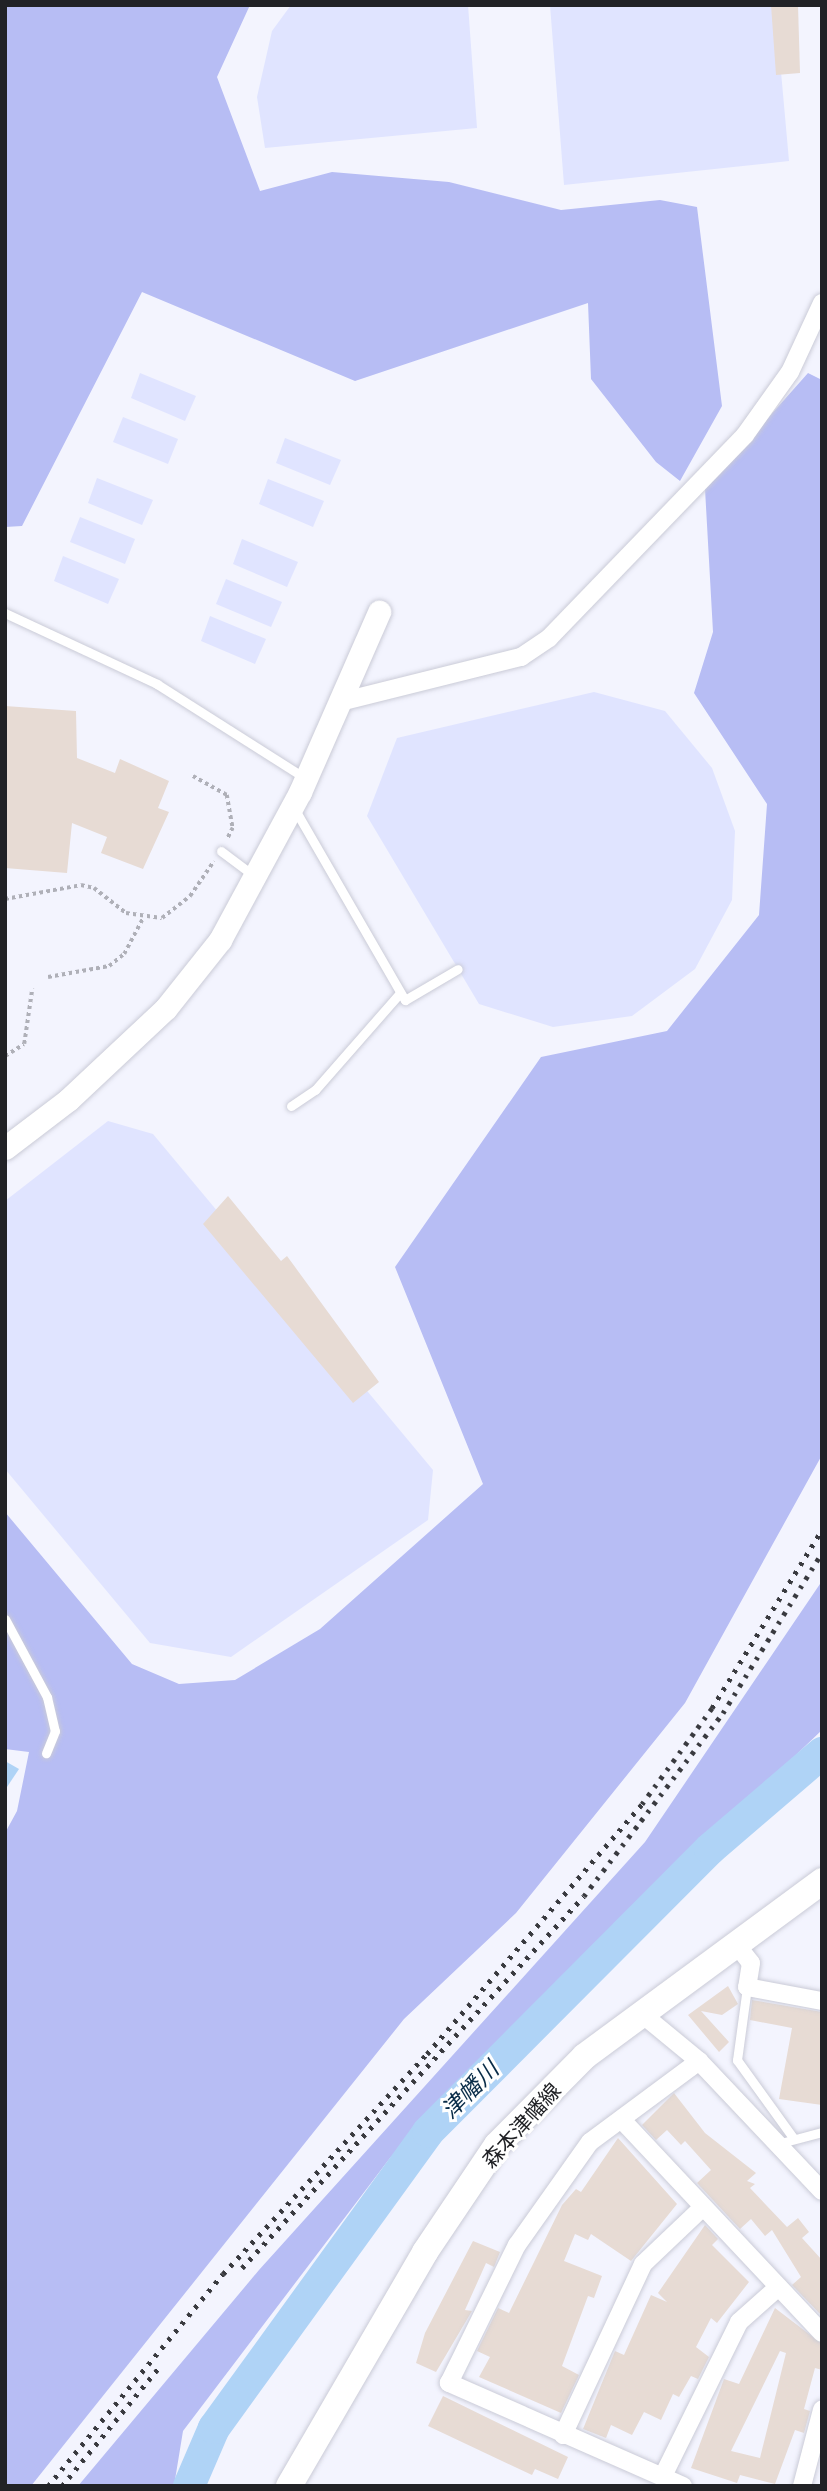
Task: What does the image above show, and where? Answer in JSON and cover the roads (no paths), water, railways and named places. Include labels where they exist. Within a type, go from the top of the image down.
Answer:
[{"type":"main road","name":"森本津幡線","points":[[289,2486],[425,2252],[497,2145],[585,2056],[822,1881]]},
{"type":"street","points":[[341,702],[521,657],[549,638],[745,435],[790,372],[822,303]]},
{"type":"street","points":[[5,1148],[68,1100],[166,1008],[220,940],[293,806],[379,612]]},
{"type":"street","points":[[736,1944],[751,1963],[747,1987],[822,2001]]},
{"type":"street","points":[[642,2014],[699,2061],[786,2142],[822,2191]]},
{"type":"street","points":[[683,2486],[449,2383],[517,2245],[590,2142],[699,2061]]},
{"type":"street","points":[[622,2120],[776,2290],[822,2333]]},
{"type":"street","points":[[563,2435],[643,2264],[702,2208]]},
{"type":"street","points":[[663,2476],[738,2322],[776,2290]]},
{"type":"street","points":[[802,2486],[822,2410]]},
{"type":"lane","points":[[5,613],[157,684],[305,778]]},
{"type":"lane","points":[[293,806],[405,1000],[458,969]]},
{"type":"lane","points":[[221,851],[256,878]]},
{"type":"lane","points":[[290,1106],[315,1090],[401,993]]},
{"type":"lane","points":[[5,1619],[47,1698],[55,1731],[46,1753]]},
{"type":"lane","points":[[747,1987],[737,2060],[786,2142],[822,2132]]},
{"type":"waterway","name":"津幡川","points":[[189,2486],[214,2428],[428,2132],[710,1849],[822,1753]]},
{"type":"railway","points":[[48,2486],[223,2274],[427,2054],[642,1804],[712,1708],[822,1530]]},
{"type":"railway","points":[[242,2268],[584,1896],[723,1713],[822,1553]]},
{"type":"railway","points":[[62,2486],[161,2365]]}]
